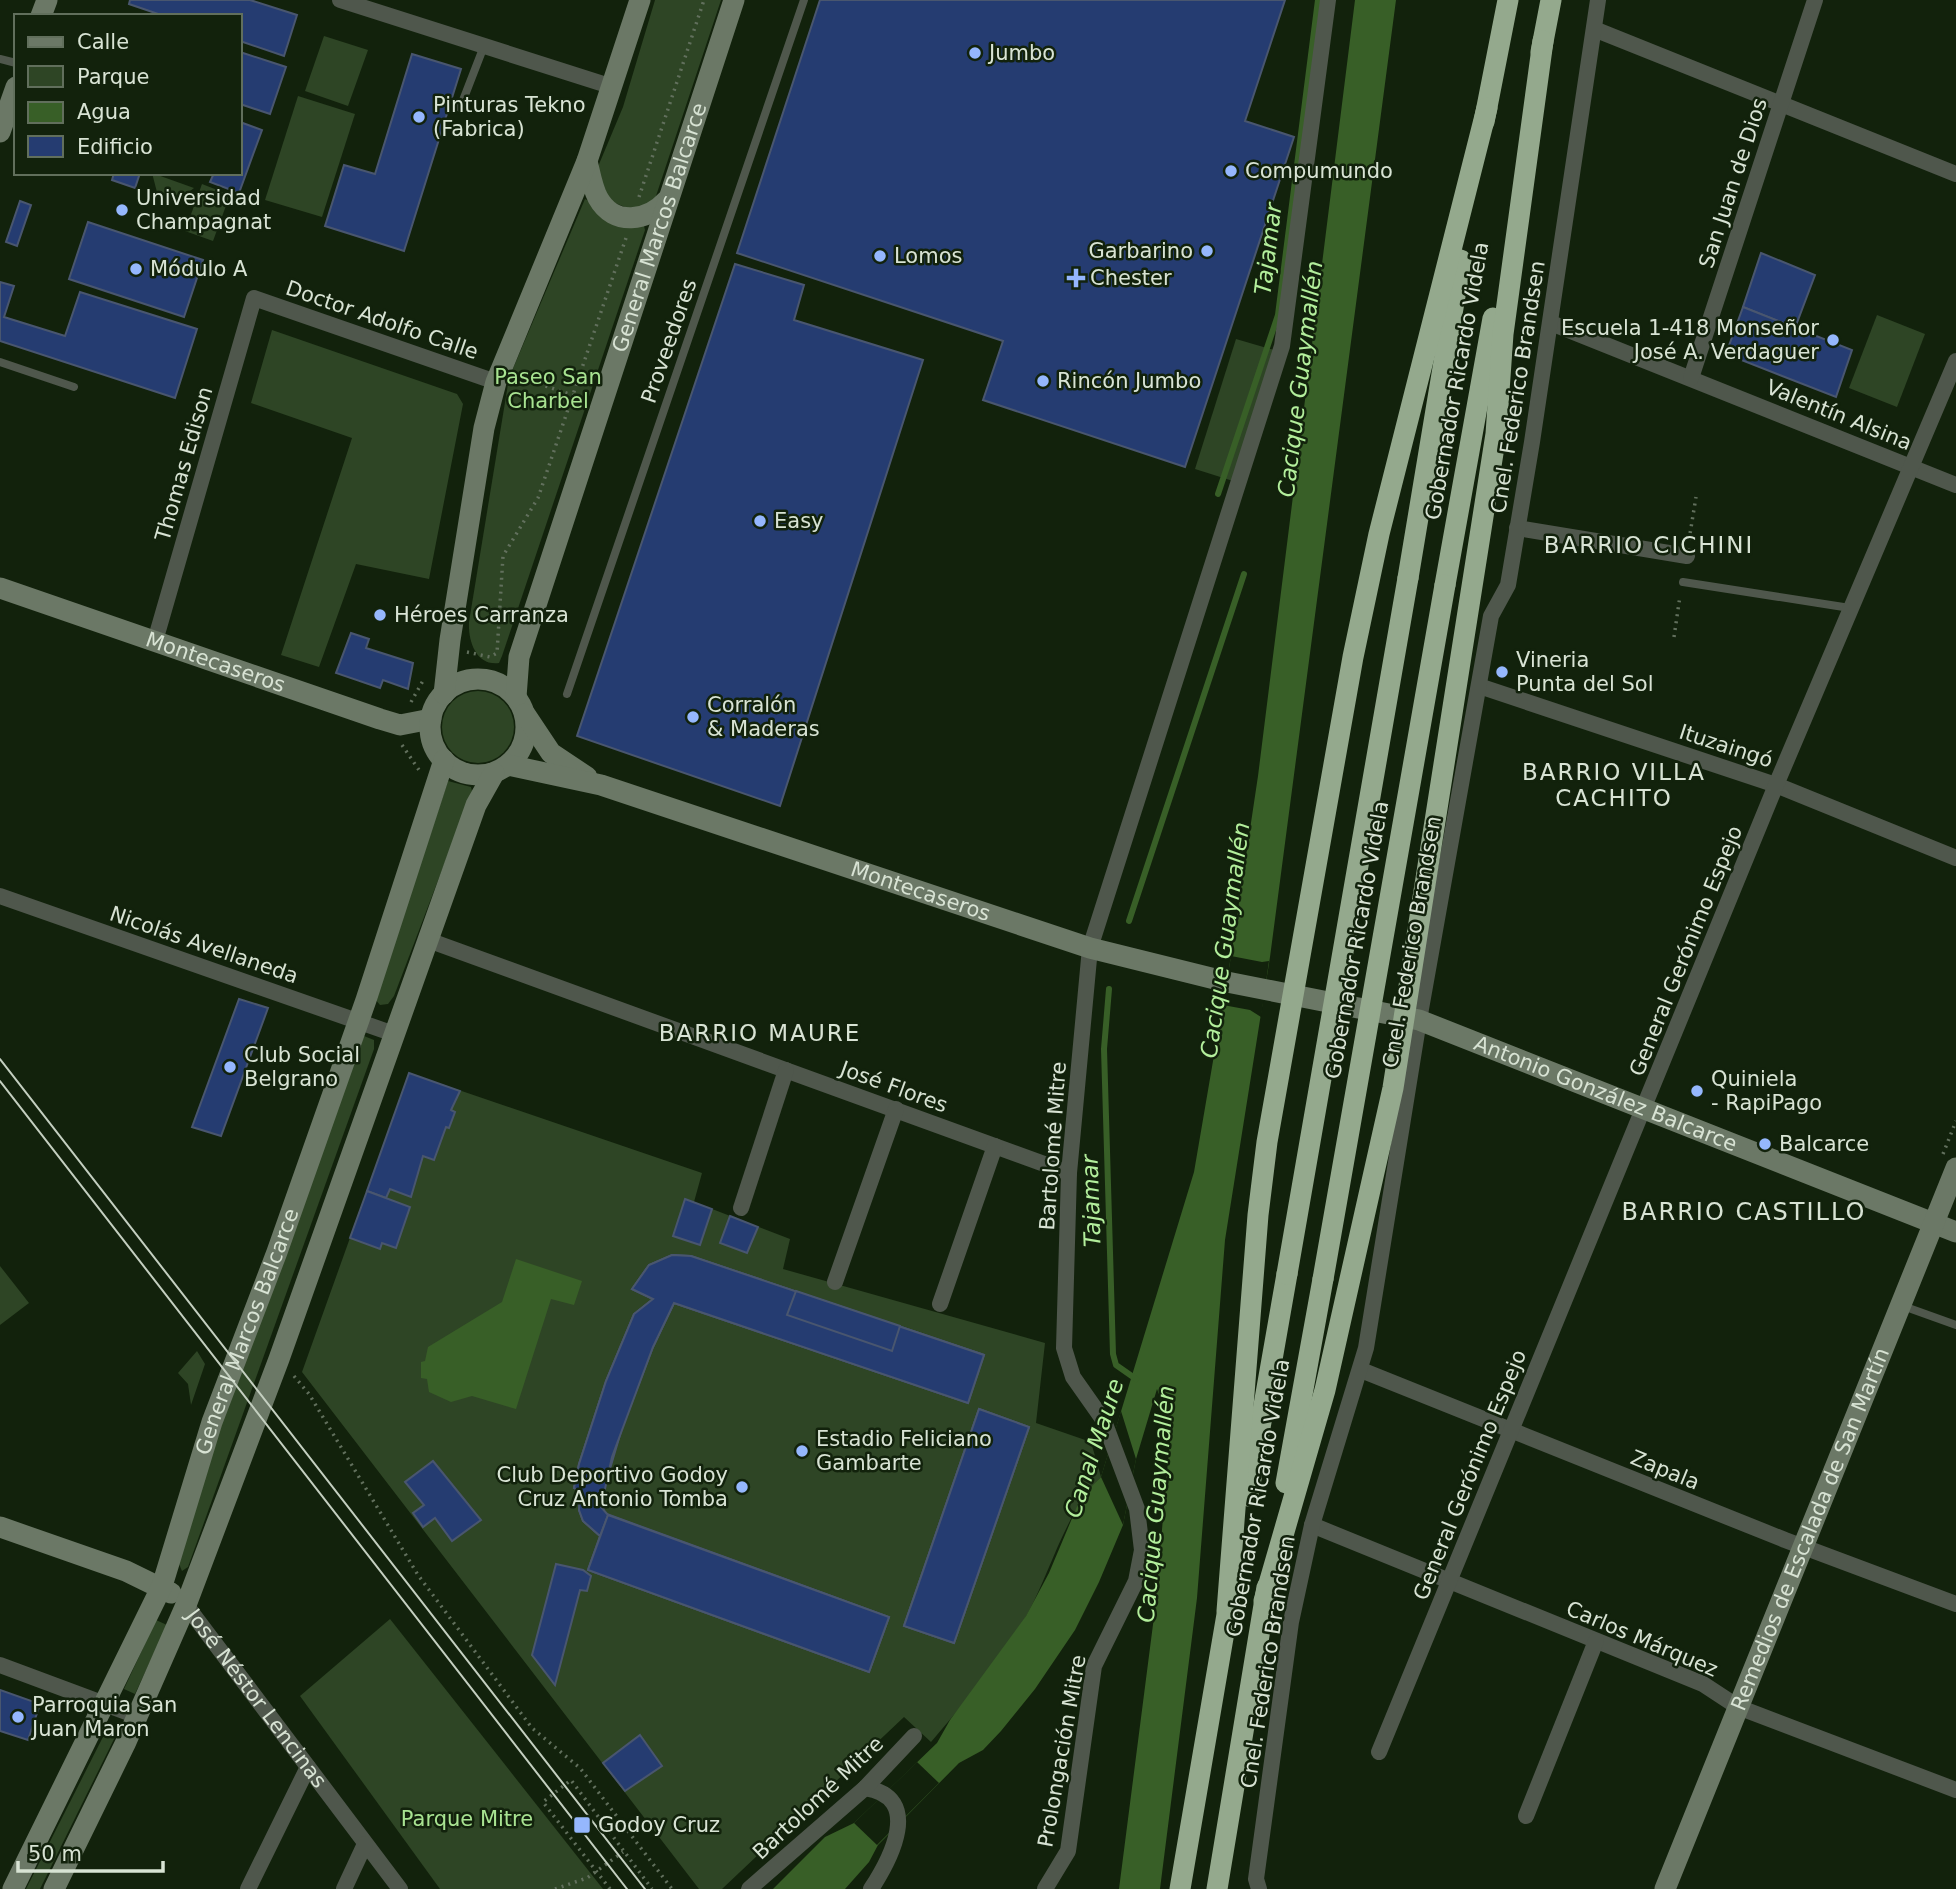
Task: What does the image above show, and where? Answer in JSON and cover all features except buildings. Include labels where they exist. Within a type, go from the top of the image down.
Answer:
[{"type":"highway","name":"Gobernador Ricardo Videla","points":[[1180,1889],[1487,108],[1508,0]]},
{"type":"highway","name":"Gobernador Ricardo Videla","points":[[1217,1889],[1264,1601],[1551,0]]},
{"type":"highway","points":[[1264,1601],[1328,1379],[1393,1088],[1412,1018],[1496,434],[1503,334],[1543,41]]},
{"type":"highway","points":[[1227,1611],[1258,1215],[1267,1142],[1353,657],[1376,548],[1487,108]]},
{"type":"main road","points":[[444,694],[459,684],[481,680],[500,685],[520,704],[525,739],[501,769],[470,774],[444,760],[432,741],[432,719],[444,694],[476,481],[498,376],[587,161],[640,0]]},
{"type":"main road","name":"General Marcos Balcarce","points":[[520,704],[519,657],[734,0]]},
{"type":"main road","points":[[0,132],[14,94]]},
{"type":"main road","points":[[587,161],[596,196],[617,214],[632,219],[645,217],[667,200]]},
{"type":"main road","name":"Montecaseros","points":[[0,588],[400,725],[432,719]]},
{"type":"main road","name":"Montecaseros","points":[[520,704],[551,753],[601,785]]},
{"type":"main road","name":"General Marcos Balcarce","points":[[13,1889],[162,1586],[225,1386],[277,1252],[359,1021],[444,760]]},
{"type":"main road","name":"General Marcos Balcarce","points":[[54,1889],[137,1716],[186,1605],[279,1359],[476,805],[501,769]]},
{"type":"main road","name":"Montecaseros","points":[[501,769],[601,785],[1090,948],[1246,986]]},
{"type":"main road","name":"Antonio González Balcarce","points":[[1246,986],[1412,1018],[1956,1232]]},
{"type":"main road","name":"Remedios de Escalada de San Martín","points":[[1665,1889],[1956,1168]]},
{"type":"main road","name":"José Néstor Lencinas","points":[[0,1527],[162,1586],[186,1605]]},
{"type":"street","points":[[340,0],[613,87]]},
{"type":"street","name":"Bartolomé Mitre","points":[[1064,1348],[1069,1172],[1090,948],[1282,346],[1328,0]]},
{"type":"street","name":"Cnel. Federico Brandsen","points":[[1259,1889],[1256,1879],[1291,1622],[1312,1525],[1361,1370],[1412,1018],[1491,616],[1508,585],[1551,323],[1598,0]]},
{"type":"street","name":"San Juan de Dios","points":[[1691,378],[1815,0]]},
{"type":"street","points":[[1594,29],[1956,174]]},
{"type":"street","name":"Doctor Adolfo Calle","points":[[254,298],[498,376]]},
{"type":"street","name":"Thomas Edison","points":[[155,641],[254,298]]},
{"type":"street","name":"Valentín Alsina","points":[[1551,323],[1956,485]]},
{"type":"street","name":"General Gerónimo Espejo","points":[[1379,1752],[1776,785],[1956,361]]},
{"type":"street","points":[[1517,528],[1687,556]]},
{"type":"street","name":"Ituzaingó","points":[[1479,685],[1776,785],[1956,858]]},
{"type":"street","name":"Nicolás Avellaneda","points":[[0,896],[394,1034]]},
{"type":"street","name":"José Flores","points":[[428,940],[1069,1172]]},
{"type":"street","points":[[741,1208],[786,1070]]},
{"type":"street","points":[[835,1282],[896,1110]]},
{"type":"street","points":[[940,1304],[995,1146]]},
{"type":"street","name":"Prolongación Mitre","points":[[1045,1889],[1068,1851],[1094,1666],[1136,1581],[1141,1563],[1141,1531],[1130,1488],[1097,1408],[1073,1377],[1064,1348]]},
{"type":"street","name":"Zapala","points":[[1361,1370],[1802,1546],[1956,1604]]},
{"type":"street","name":"Carlos Márquez","points":[[1312,1525],[1703,1684],[1738,1707],[1956,1790]]},
{"type":"street","name":"José Néstor Lencinas","points":[[186,1605],[400,1889]]},
{"type":"street","points":[[1526,1816],[1596,1642]]},
{"type":"street","points":[[0,1665],[137,1716]]},
{"type":"street","name":"Bartolomé Mitre","points":[[750,1889],[865,1788],[914,1736]]},
{"type":"street","points":[[248,1889],[309,1768]]},
{"type":"street","points":[[865,1788],[884,1794],[896,1810],[899,1824],[890,1859],[871,1889]]},
{"type":"street","points":[[344,1889],[365,1844]]},
{"type":"lane","name":"Proveedores","points":[[567,694],[804,0]]},
{"type":"lane","points":[[460,108],[484,46]]},
{"type":"lane","points":[[0,362],[74,387]]},
{"type":"lane","points":[[1682,582],[1850,608]]},
{"type":"lane","points":[[1900,1305],[1956,1325]]},
{"type":"path","points":[[498,376],[602,405]]},
{"type":"path","points":[[610,1889],[543,1802],[571,1780],[622,1845],[622,1852],[652,1889]]},
{"type":"path","points":[[555,1889],[587,1878],[622,1852]]},
{"type":"green space","points":[[655,0],[721,0],[655,199],[640,213],[610,201],[597,169],[623,107]]},
{"type":"green space","points":[[324,36],[368,50],[348,106],[305,91]]},
{"type":"green space","points":[[298,96],[355,114],[322,217],[265,200]]},
{"type":"green space","points":[[153,175],[194,188],[176,202],[158,196]]},
{"type":"green space","points":[[202,184],[230,195],[213,241],[185,231]]},
{"type":"green space","name":"Paseo San Charbel","points":[[585,199],[644,226],[645,230],[502,656],[499,663],[491,663],[484,661],[475,651],[469,622],[509,378]]},
{"type":"green space","points":[[1877,315],[1925,334],[1897,407],[1849,388]]},
{"type":"green space","points":[[272,330],[457,394],[463,404],[429,579],[356,564],[319,667],[281,655],[352,438],[251,403]]},
{"type":"green space","points":[[1236,339],[1274,350],[1233,481],[1195,469]]},
{"type":"green space","points":[[478,691],[498,697],[508,707],[514,727],[508,747],[498,757],[478,763],[458,757],[448,747],[442,727],[448,707],[458,697]]},
{"type":"green space","points":[[448,781],[471,787],[472,791],[394,996],[388,1004],[380,1005],[375,999]]},
{"type":"green space","points":[[364,1036],[374,1040],[374,1049],[188,1567],[182,1571],[179,1564],[213,1446]]},
{"type":"green space","name":"Club Deportivo Godoy Cruz Antonio Tomba","points":[[409,1073],[702,1173],[694,1202],[790,1239],[783,1269],[1045,1343],[1036,1423],[1091,1442],[1101,1477],[1068,1524],[1037,1596],[1018,1630],[957,1711],[931,1742],[904,1717],[722,1889],[699,1889],[302,1372]]},
{"type":"green space","points":[[0,1266],[29,1303],[0,1325]]},
{"type":"green space","points":[[197,1351],[205,1364],[191,1405],[188,1384],[178,1373]]},
{"type":"green space","name":"Parque Mitre","points":[[390,1619],[603,1889],[440,1889],[300,1696]]},
{"type":"green space","points":[[156,1620],[167,1625],[135,1694],[124,1689]]},
{"type":"green space","points":[[107,1729],[117,1733],[40,1889],[26,1889]]},
{"type":"water","points":[[1355,0],[1396,0],[1270,957],[1225,1240],[1197,1598],[1160,1889],[1119,1889],[1155,1609],[1171,1427],[1157,1389],[1136,1459],[1123,1525],[1075,1630],[1035,1689],[983,1750],[959,1763],[878,1845],[869,1862],[845,1889],[773,1889],[825,1837],[854,1823],[937,1743],[950,1720],[1026,1616],[1049,1573],[1081,1497],[1101,1477],[1194,1172],[1258,776]]},
{"type":"water","points":[[516,1259],[582,1281],[574,1305],[551,1299],[516,1409],[472,1396],[451,1402],[429,1392],[427,1379],[421,1378],[421,1362],[425,1361],[428,1347],[502,1302]]},
{"type":"pier","points":[[1231,956],[1269,961],[1261,1017],[1250,1010],[1223,1005]]},
{"type":"pier","points":[[1121,1411],[1136,1459],[1123,1525],[1101,1477]]},
{"type":"pier","points":[[917,1762],[939,1783],[877,1845],[854,1823]]},
{"type":"waterway","name":"Tajamar","points":[[1218,494],[1278,315],[1318,0]]},
{"type":"waterway","name":"Tajamar","points":[[1129,921],[1244,574]]},
{"type":"waterway","name":"Tajamar","points":[[1109,989],[1104,1049],[1113,1354],[1116,1365],[1136,1379]]},
{"type":"tram line","points":[[0,1059],[645,1889]]},
{"type":"tram line","points":[[0,1081],[627,1889]]},
{"type":"place","name":"Jumbo","points":[[975,53]]},
{"type":"place","name":"Pinturas Tekno (Fabrica)","points":[[419,117]]},
{"type":"place","name":"Compumundo","points":[[1231,171]]},
{"type":"place","name":"Universidad Champagnat","points":[[122,210]]},
{"type":"place","name":"Garbarino","points":[[1207,251]]},
{"type":"place","name":"Lomos","points":[[880,256]]},
{"type":"place","name":"Módulo A","points":[[136,269]]},
{"type":"place","name":"Chester","points":[[1076,278]]},
{"type":"place","name":"Escuela 1-418 Monseñor José A. Verdaguer","points":[[1833,340]]},
{"type":"place","name":"Rincón Jumbo","points":[[1043,381]]},
{"type":"place","name":"Easy","points":[[760,521]]},
{"type":"place","name":"Héroes Carranza","points":[[380,615]]},
{"type":"place","name":"Vineria Punta del Sol","points":[[1502,672]]},
{"type":"place","name":"Corralón & Maderas","points":[[693,717]]},
{"type":"place","name":"Club Social Belgrano","points":[[230,1067]]},
{"type":"place","name":"Quiniela - RapiPago","points":[[1697,1091]]},
{"type":"place","name":"Balcarce","points":[[1765,1144]]},
{"type":"place","name":"Estadio Feliciano Gambarte","points":[[802,1451]]},
{"type":"place","name":"Club Deportivo Godoy Cruz Antonio Tomba","points":[[742,1487]]},
{"type":"place","name":"Parroquia San Juan Maron","points":[[18,1717]]},
{"type":"place","name":"Godoy Cruz","points":[[582,1825]]},
{"type":"district","name":"BARRIO CICHINI","points":[[1649,545]]},
{"type":"district","name":"BARRIO VILLA CACHITO","points":[[1614,785]]},
{"type":"district","name":"BARRIO MAURE","points":[[760,1033]]},
{"type":"district","name":"BARRIO CASTILLO","points":[[1744,1212]]},
{"type":"water label","name":"Cacique Guaymallén","points":[[1300,379]]},
{"type":"water label","name":"Cacique Guaymallén","points":[[1225,940]]},
{"type":"water label","name":"Canal Maure","points":[[1094,1448]]},
{"type":"water label","name":"Cacique Guaymallén","points":[[1156,1504]]}]
